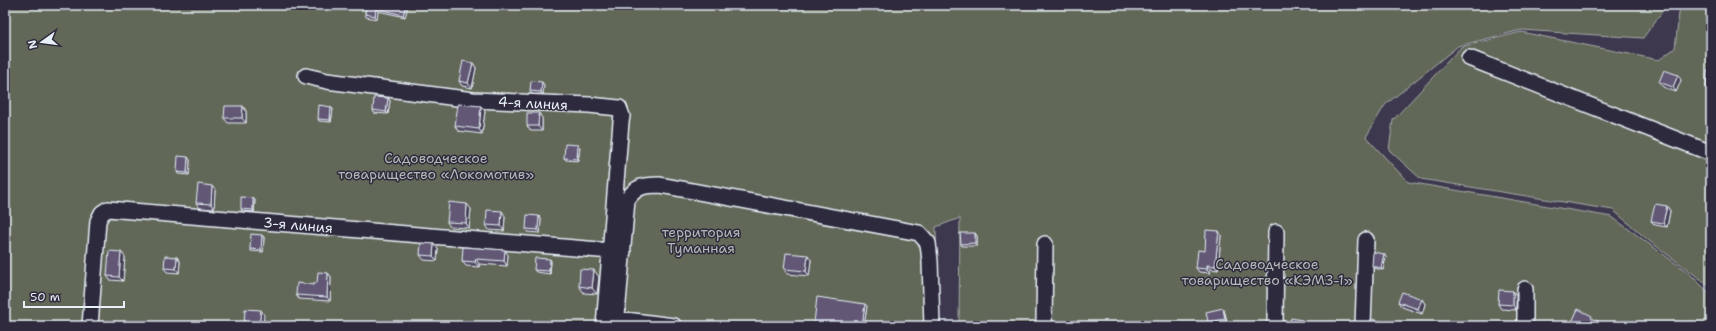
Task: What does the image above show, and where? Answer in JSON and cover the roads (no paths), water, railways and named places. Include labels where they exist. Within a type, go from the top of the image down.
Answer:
[{"type":"street","points":[[1470,58],[1711,153]]},
{"type":"street","name":"4-я линия","points":[[306,76],[327,81],[473,100],[589,105],[619,108],[622,116],[616,251]]},
{"type":"street","points":[[674,326],[613,324],[616,251],[627,200],[633,191],[645,185],[660,185],[919,233],[928,243],[932,326]]},
{"type":"street","name":"3-я линия","points":[[90,326],[98,221],[102,213],[108,209],[616,251]]},
{"type":"street","points":[[1275,326],[1276,232]]},
{"type":"street","points":[[1363,326],[1366,240]]},
{"type":"street","points":[[1044,326],[1045,244]]},
{"type":"street","points":[[1524,326],[1525,289]]},
{"type":"park label","name":"Садоводческое товарищество «Локомотив»","points":[[436,166]]},
{"type":"park label","name":"территория Туманная","points":[[701,240]]},
{"type":"park label","name":"Садоводческое товарищество «КЭМЗ-1»","points":[[1267,272]]}]
